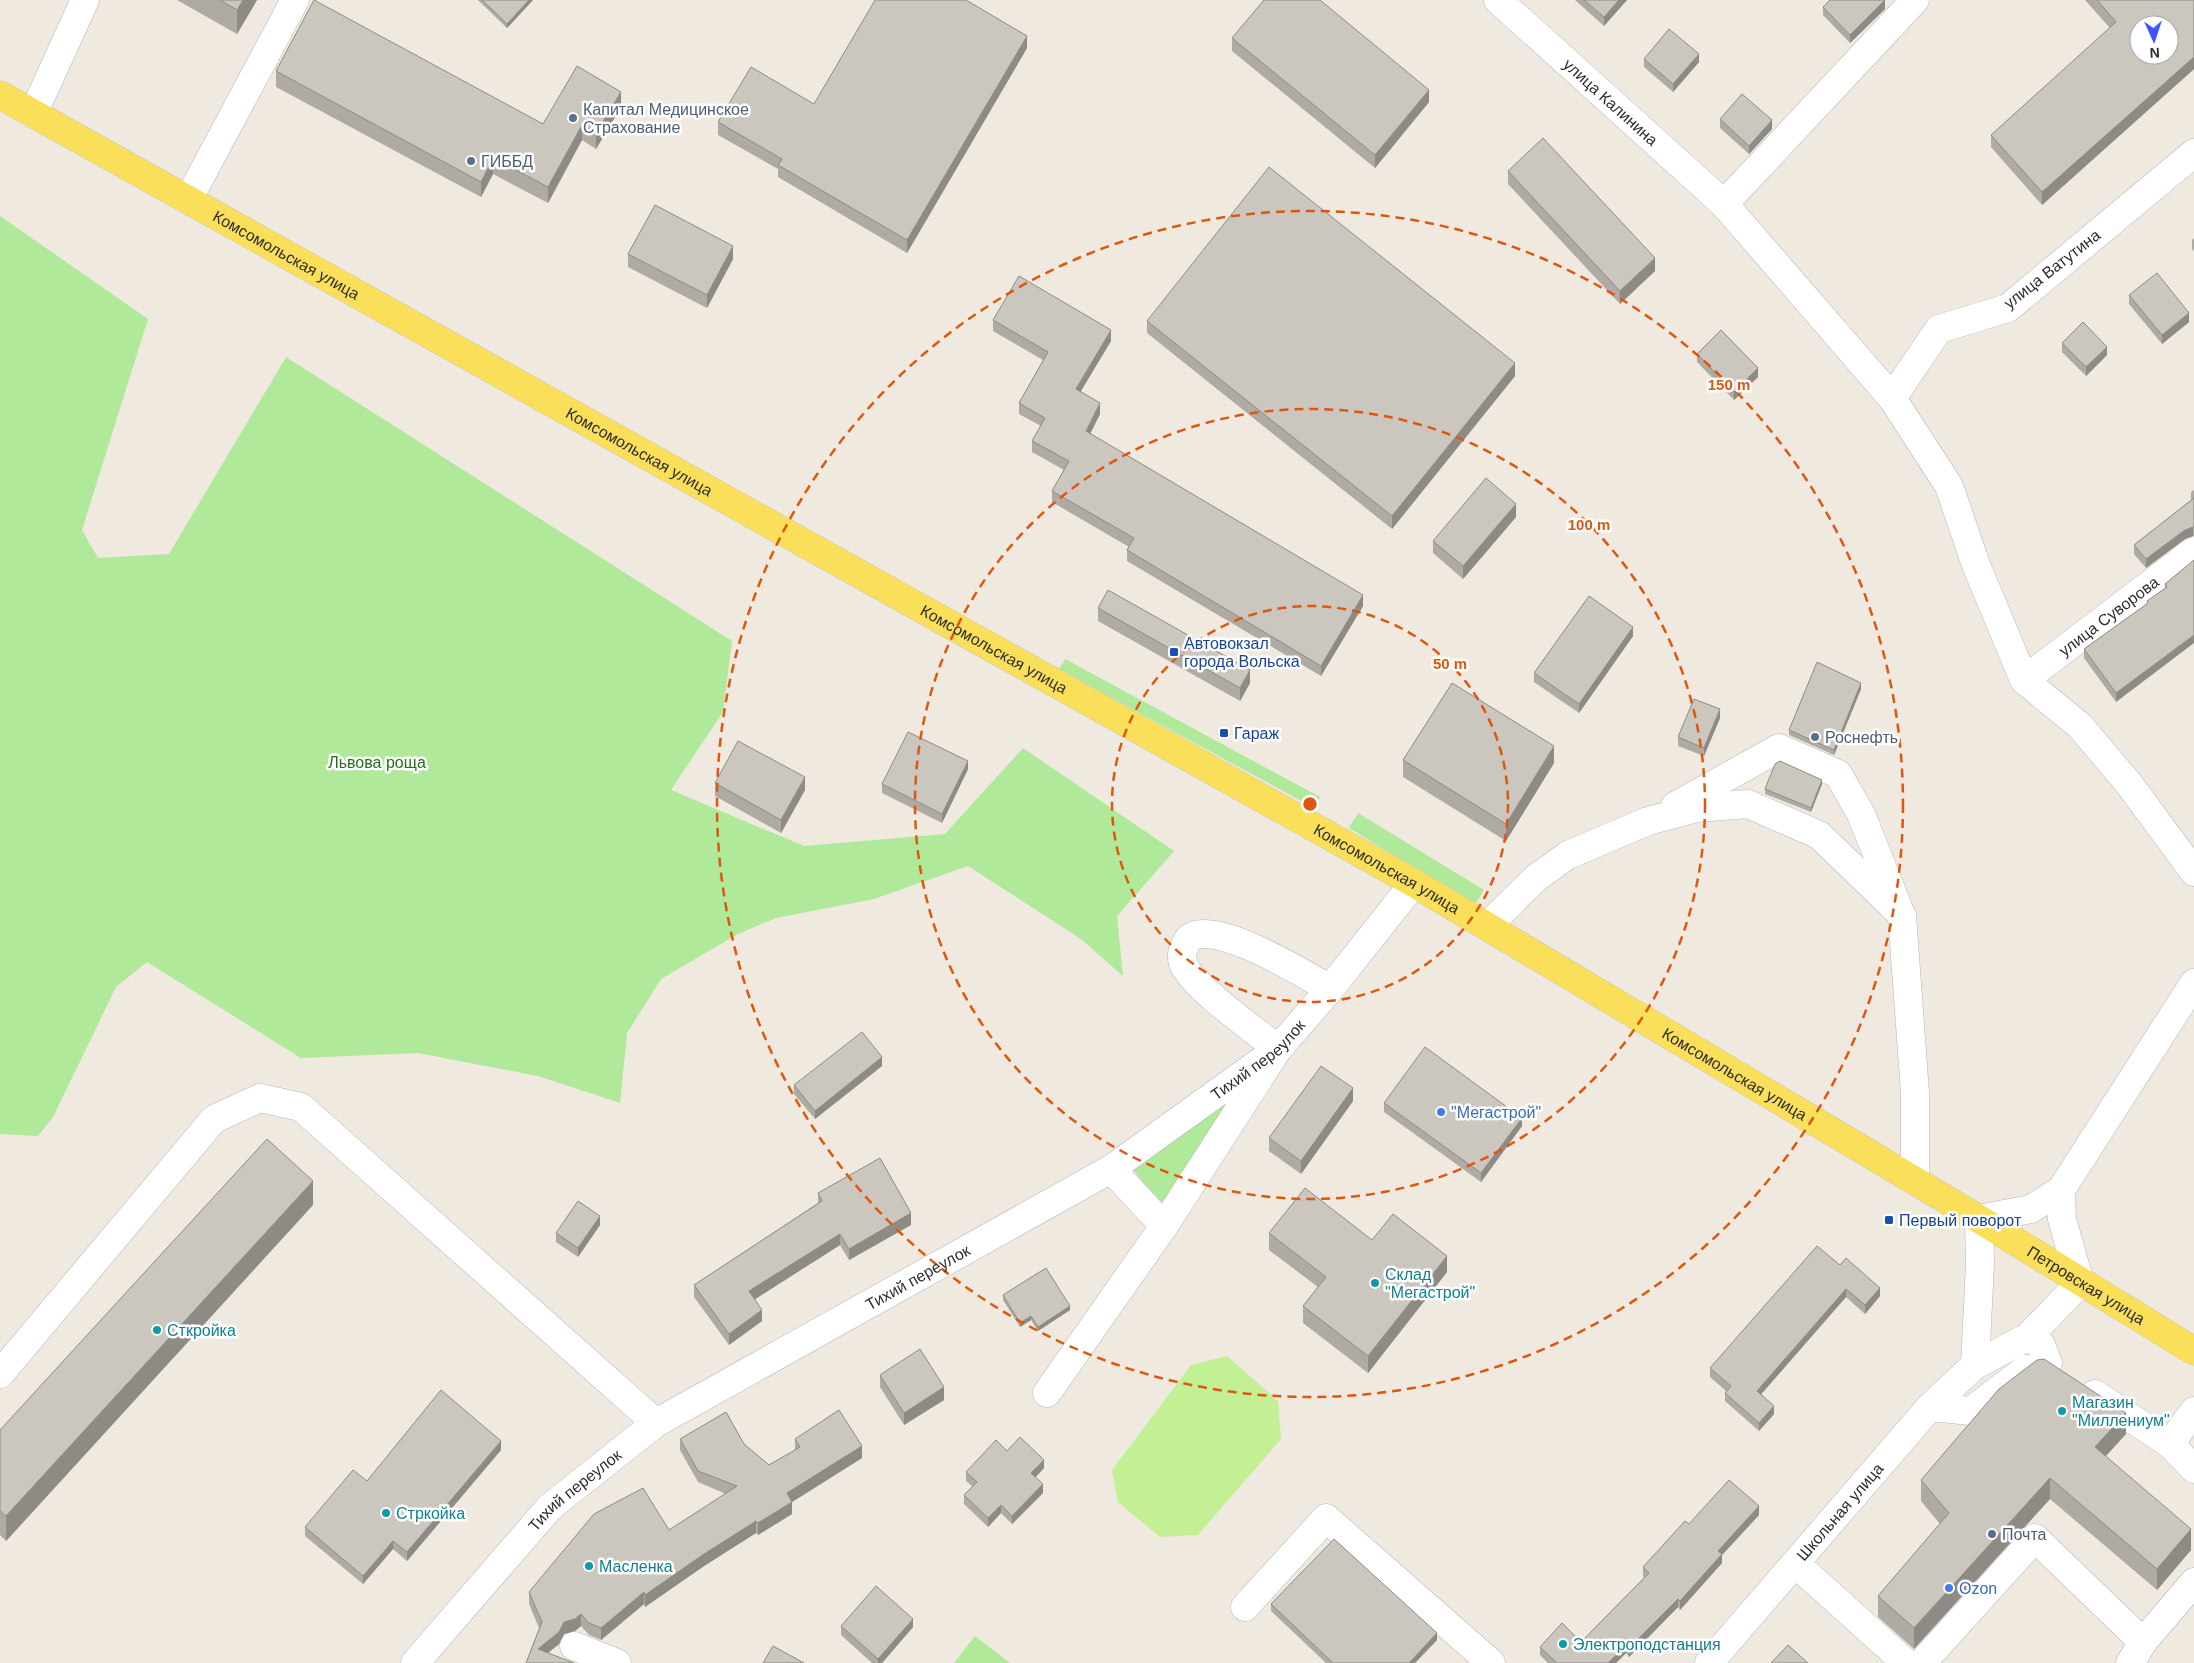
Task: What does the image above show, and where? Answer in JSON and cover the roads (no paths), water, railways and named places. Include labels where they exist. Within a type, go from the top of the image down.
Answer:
[{"type":"main road","name":"Комсомольская улица","points":[[0,95],[1414,883],[1979,1219]]},
{"type":"main road","name":"Петровская улица","points":[[1979,1219],[2080,1283],[2194,1351]]},
{"type":"street","points":[[33,114],[85,0]]},
{"type":"street","points":[[188,200],[295,0]]},
{"type":"street","name":"улица Калинина","points":[[1498,0],[1724,204],[1892,398],[1949,486],[1976,565],[2024,680]]},
{"type":"street","points":[[1724,204],[1915,0]]},
{"type":"street","name":"улица Ватутина","points":[[1892,398],[1939,329],[2008,308],[2194,153]]},
{"type":"street","name":"улица Суворова","points":[[2024,680],[2194,551]]},
{"type":"street","points":[[2024,680],[2080,726],[2129,784],[2194,872]]},
{"type":"street","points":[[1487,926],[1536,878],[1568,855],[1648,821],[1779,748],[1838,774],[1861,814],[1902,915],[1915,1093],[1915,1181]]},
{"type":"street","points":[[1648,821],[1697,808],[1748,804],[1818,835],[1902,915]]},
{"type":"street","name":"Тихий переулок","points":[[415,1663],[550,1507],[656,1423],[1111,1169],[1278,1049],[1330,989],[1414,883]]},
{"type":"street","points":[[1047,1393],[1164,1226],[1278,1049],[1202,988],[1184,965],[1182,952],[1188,939],[1201,933],[1221,936],[1251,947],[1330,989]]},
{"type":"street","points":[[1975,1365],[1980,1264],[1979,1219],[2031,1209],[2060,1190],[2194,983]]},
{"type":"street","points":[[0,1374],[214,1119],[260,1098],[301,1108],[656,1423]]},
{"type":"street","points":[[1111,1169],[1164,1226]]},
{"type":"street","points":[[2060,1190],[2062,1220],[2080,1283]]},
{"type":"street","name":"Школьная улица","points":[[1709,1663],[1930,1407],[1975,1365],[2028,1337],[2080,1283]]},
{"type":"street","points":[[2028,1337],[2041,1345],[2048,1363],[2170,1444],[2194,1468]]},
{"type":"street","points":[[1930,1407],[1971,1411],[2031,1364],[2048,1363]]},
{"type":"street","points":[[2170,1444],[2194,1411]]},
{"type":"street","points":[[1245,1607],[1326,1518],[1491,1663]]},
{"type":"street","points":[[1922,1663],[2035,1538],[2136,1653],[2194,1582]]},
{"type":"street","points":[[1796,1564],[1906,1663]]},
{"type":"street","points":[[574,1646],[617,1663]]},
{"type":"place","name":"Капитал Медицинское Страхование","points":[[573,118]]},
{"type":"place","name":"ГИББД","points":[[471,161]]},
{"type":"place","name":"Автовокзал города Вольска","points":[[1174,652]]},
{"type":"place","name":"Гараж","points":[[1224,733]]},
{"type":"place","name":"Роснефть","points":[[1815,737]]},
{"type":"place","name":"\"Мегастрой\"","points":[[1441,1112]]},
{"type":"place","name":"Первый поворот","points":[[1889,1220]]},
{"type":"place","name":"Склад \"Мегастрой\"","points":[[1375,1283]]},
{"type":"place","name":"Сткройка","points":[[157,1330]]},
{"type":"place","name":"Магазин \"Миллениум\"","points":[[2062,1411]]},
{"type":"place","name":"Стркойка","points":[[386,1513]]},
{"type":"place","name":"Почта","points":[[1992,1534]]},
{"type":"place","name":"Масленка","points":[[589,1566]]},
{"type":"place","name":"Ozon","points":[[1949,1588]]},
{"type":"place","name":"Электроподстанция","points":[[1563,1644]]},
{"type":"park label","name":"Львова роща","points":[[377,762]]}]
